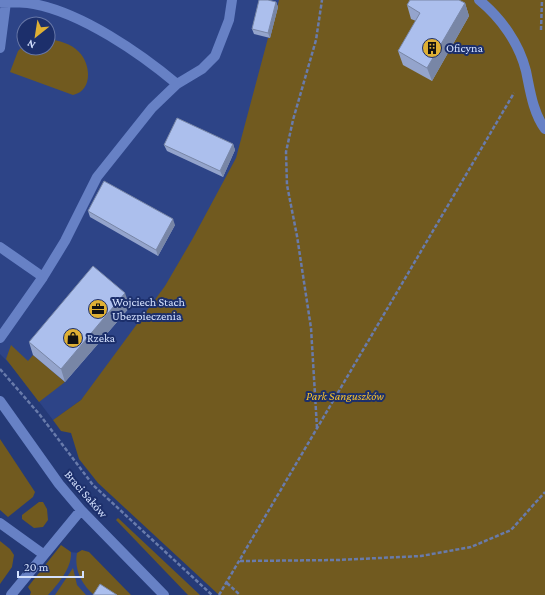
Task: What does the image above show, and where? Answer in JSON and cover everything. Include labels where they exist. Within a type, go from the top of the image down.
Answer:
[{"type":"street","points":[[0,338],[43,277],[65,240],[97,177],[152,108],[177,84],[202,69],[215,56],[229,20],[232,0]]},
{"type":"street","points":[[479,0],[508,29],[518,48],[526,72],[533,102],[545,129]]},
{"type":"street","points":[[0,48],[3,2],[34,4],[67,14],[150,61],[177,84]]},
{"type":"street","points":[[0,247],[43,277]]},
{"type":"street","name":"Braci Saków","points":[[0,401],[59,484],[81,510],[164,595]]},
{"type":"street","points":[[11,595],[43,554],[81,510]]},
{"type":"street","points":[[0,522],[43,554]]},
{"type":"path","points":[[317,428],[311,328],[297,236],[287,185],[286,152],[293,120],[316,40],[322,0]]},
{"type":"path","points":[[541,30],[542,0]]},
{"type":"path","points":[[219,595],[526,72]]},
{"type":"path","points":[[0,369],[44,420],[93,485],[212,595]]},
{"type":"path","points":[[239,561],[338,560],[421,556],[470,547],[511,530],[545,492]]},
{"type":"path","points":[[227,582],[240,595]]},
{"type":"shaded area","points":[[0,0],[289,0],[248,155],[186,275],[81,400],[53,420],[11,365],[0,354]]},
{"type":"shaded area","points":[[69,552],[80,553],[116,595],[35,595]]},
{"type":"green space","name":"Park Sanguszków","points":[[279,0],[545,0],[545,595],[219,595],[98,483],[79,459],[71,433],[61,431],[53,420],[81,400],[165,286],[193,238],[236,158],[268,38],[270,38]]},
{"type":"green space","points":[[56,41],[69,44],[79,52],[86,63],[88,76],[87,83],[84,88],[73,95],[10,72],[16,56],[56,56]]},
{"type":"green space","points":[[11,345],[28,361],[33,355],[65,382],[39,402],[6,359]]},
{"type":"green space","points":[[0,439],[35,492],[33,497],[8,517],[0,510]]},
{"type":"green space","points":[[39,502],[43,502],[47,509],[48,520],[43,527],[34,528],[22,519],[22,515]]},
{"type":"green space","points":[[118,518],[200,595],[188,595],[116,520]]},
{"type":"green space","points":[[0,541],[10,549],[14,555],[12,567],[0,584]]},
{"type":"green space","points":[[61,545],[71,552],[71,558],[64,575],[48,595],[30,595],[31,592],[28,587]]},
{"type":"green space","points":[[82,550],[89,552],[131,595],[94,595],[89,591],[82,581],[77,565],[77,553]]},
{"type":"green space","points":[[73,568],[77,585],[86,595],[55,595]]},
{"type":"building","points":[[259,0],[276,2],[268,33],[252,29]]},
{"type":"building","name":"Oficyna","points":[[410,0],[459,0],[465,3],[427,68],[398,51],[420,13],[407,5]]},
{"type":"building","points":[[177,118],[233,144],[220,171],[164,145]]},
{"type":"building","points":[[104,181],[173,219],[156,250],[88,211]]},
{"type":"building","points":[[93,266],[125,293],[61,369],[29,342]]},
{"type":"building","points":[[100,584],[117,595],[93,595]]},
{"type":"place","name":"Oficyna","points":[[432,48]]},
{"type":"place","name":"Wojciech Stach Ubezpieczenia","points":[[98,309]]},
{"type":"place","name":"Rzeka","points":[[73,338]]}]
